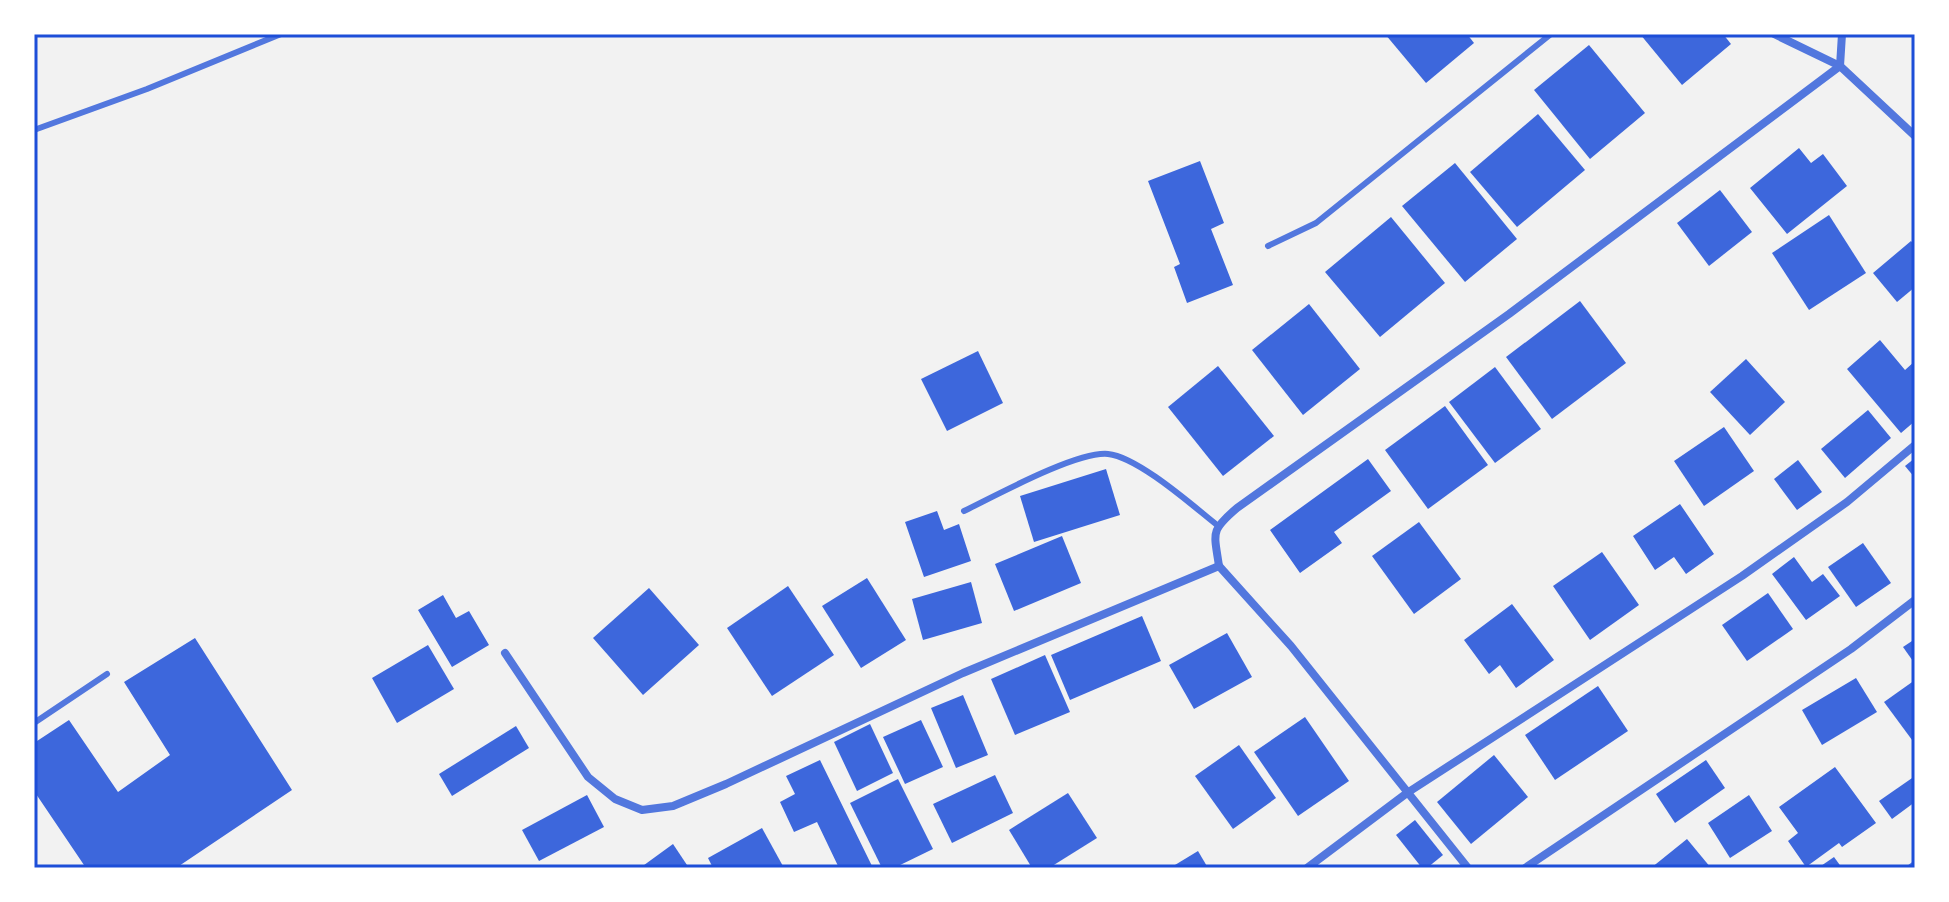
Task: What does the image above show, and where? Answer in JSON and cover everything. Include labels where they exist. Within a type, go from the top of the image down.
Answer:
[{"type":"street","points":[[1774,34],[1840,66],[1915,136]]},
{"type":"street","points":[[1468,868],[1291,646],[1219,566],[1215,538],[1217,525],[1509,314],[1840,66],[1842,34]]},
{"type":"street","points":[[1307,868],[1407,793],[1742,576],[1847,502],[1915,445]]},
{"type":"street","points":[[505,653],[588,777],[615,799],[642,810],[673,806],[726,784],[963,673],[1219,566]]},
{"type":"street","points":[[1525,868],[1851,649],[1915,600]]},
{"type":"lane","points":[[34,130],[147,89],[281,34]]},
{"type":"lane","points":[[1268,246],[1316,223],[1551,34]]},
{"type":"lane","points":[[964,511],[1056,467],[1108,454],[1154,477],[1217,525]]},
{"type":"lane","points":[[34,723],[107,674]]},
{"type":"building","points":[[1385,34],[1467,34],[1474,43],[1426,83]]},
{"type":"building","points":[[1640,34],[1723,34],[1731,44],[1682,85]]},
{"type":"building","points":[[1589,45],[1645,113],[1590,159],[1534,90]]},
{"type":"building","points":[[1538,114],[1585,170],[1517,227],[1470,172]]},
{"type":"building","points":[[1799,148],[1811,163],[1823,154],[1847,186],[1787,234],[1750,188]]},
{"type":"building","points":[[1200,161],[1224,223],[1211,229],[1233,285],[1187,303],[1174,267],[1180,264],[1148,181]]},
{"type":"building","points":[[1455,163],[1517,239],[1465,282],[1402,206]]},
{"type":"building","points":[[1720,190],[1752,232],[1709,266],[1677,223]]},
{"type":"building","points":[[1829,215],[1866,273],[1809,310],[1772,253]]},
{"type":"building","points":[[1391,217],[1445,283],[1380,337],[1325,272]]},
{"type":"building","points":[[1911,241],[1915,246],[1915,287],[1897,302],[1873,273]]},
{"type":"building","points":[[1580,301],[1626,363],[1552,419],[1506,357]]},
{"type":"building","points":[[1309,304],[1360,369],[1303,415],[1252,350]]},
{"type":"building","points":[[1880,340],[1905,370],[1915,361],[1915,421],[1901,433],[1847,369]]},
{"type":"building","points":[[978,351],[1003,403],[947,431],[921,379]]},
{"type":"building","points":[[1746,359],[1785,402],[1750,435],[1710,392]]},
{"type":"building","points":[[1218,366],[1274,436],[1223,476],[1168,407]]},
{"type":"building","points":[[1495,367],[1541,429],[1495,463],[1449,402]]},
{"type":"building","points":[[1445,406],[1488,465],[1428,509],[1385,450]]},
{"type":"building","points":[[1868,410],[1891,438],[1845,478],[1821,449]]},
{"type":"building","points":[[1724,427],[1754,471],[1704,506],[1674,461]]},
{"type":"building","points":[[1915,458],[1915,478],[1905,466]]},
{"type":"building","points":[[1368,459],[1391,491],[1334,532],[1342,543],[1300,573],[1270,530]]},
{"type":"building","points":[[1798,460],[1822,492],[1797,510],[1774,479]]},
{"type":"building","points":[[1106,469],[1120,515],[1034,542],[1020,496]]},
{"type":"building","points":[[1680,504],[1714,554],[1686,574],[1674,557],[1655,570],[1633,536]]},
{"type":"building","points":[[937,511],[944,530],[959,524],[971,561],[924,577],[905,522]]},
{"type":"building","points":[[1419,522],[1461,579],[1414,614],[1372,556]]},
{"type":"building","points":[[1062,536],[1081,583],[1014,611],[995,564]]},
{"type":"building","points":[[1863,543],[1891,583],[1856,607],[1828,567]]},
{"type":"building","points":[[1602,552],[1639,605],[1590,640],[1553,586]]},
{"type":"building","points":[[1794,557],[1812,582],[1823,574],[1840,596],[1806,620],[1772,574]]},
{"type":"building","points":[[867,578],[906,640],[861,668],[822,606]]},
{"type":"building","points":[[971,582],[982,623],[923,640],[912,599]]},
{"type":"building","points":[[788,586],[834,655],[772,696],[727,628]]},
{"type":"building","points":[[649,588],[699,645],[643,695],[593,638]]},
{"type":"building","points":[[1768,593],[1793,629],[1747,661],[1722,625]]},
{"type":"building","points":[[443,595],[456,618],[469,611],[489,645],[452,667],[418,610]]},
{"type":"building","points":[[1512,604],[1554,660],[1516,688],[1500,665],[1489,674],[1464,640]]},
{"type":"building","points":[[1142,616],[1161,661],[1070,700],[1051,655]]},
{"type":"building","points":[[1227,633],[1252,677],[1194,709],[1169,665]]},
{"type":"building","points":[[195,638],[292,790],[176,868],[86,868],[34,791],[34,743],[69,720],[118,792],[170,755],[124,682]]},
{"type":"building","points":[[1915,639],[1915,664],[1903,647]]},
{"type":"building","points":[[428,645],[454,689],[397,723],[372,678]]},
{"type":"building","points":[[1045,655],[1070,712],[1015,735],[991,679]]},
{"type":"building","points":[[1856,678],[1877,712],[1822,745],[1802,710]]},
{"type":"building","points":[[1915,680],[1915,744],[1884,702]]},
{"type":"building","points":[[1598,686],[1628,731],[1555,780],[1525,735]]},
{"type":"building","points":[[963,695],[988,755],[956,768],[931,708]]},
{"type":"building","points":[[1305,717],[1349,781],[1298,816],[1254,752]]},
{"type":"building","points":[[921,720],[943,767],[905,784],[883,737]]},
{"type":"building","points":[[870,724],[893,773],[857,791],[834,742]]},
{"type":"building","points":[[516,726],[529,748],[452,796],[439,774]]},
{"type":"building","points":[[1239,745],[1276,798],[1233,829],[1195,776]]},
{"type":"building","points":[[1494,755],[1528,797],[1471,844],[1437,802]]},
{"type":"building","points":[[820,760],[872,866],[868,868],[839,868],[817,822],[794,832],[780,802],[795,794],[786,776]]},
{"type":"building","points":[[1706,760],[1725,788],[1675,823],[1656,794]]},
{"type":"building","points":[[1835,767],[1876,823],[1842,847],[1839,843],[1806,867],[1788,841],[1798,833],[1779,807]]},
{"type":"building","points":[[995,775],[1013,813],[952,843],[933,804]]},
{"type":"building","points":[[1915,776],[1915,802],[1892,819],[1879,801]]},
{"type":"building","points":[[898,779],[933,849],[894,868],[882,868],[850,803]]},
{"type":"building","points":[[1068,793],[1097,838],[1049,868],[1032,868],[1009,830]]},
{"type":"building","points":[[587,795],[604,827],[539,861],[522,830]]},
{"type":"building","points":[[1749,795],[1772,831],[1730,858],[1708,823]]},
{"type":"building","points":[[1415,820],[1443,855],[1427,868],[1422,868],[1396,835]]},
{"type":"building","points":[[762,828],[784,868],[713,868],[708,858]]},
{"type":"building","points":[[1687,839],[1711,868],[1651,868]]},
{"type":"building","points":[[673,844],[689,868],[640,868]]},
{"type":"building","points":[[1198,851],[1208,868],[1170,868]]},
{"type":"building","points":[[1834,857],[1842,868],[1818,868]]}]
